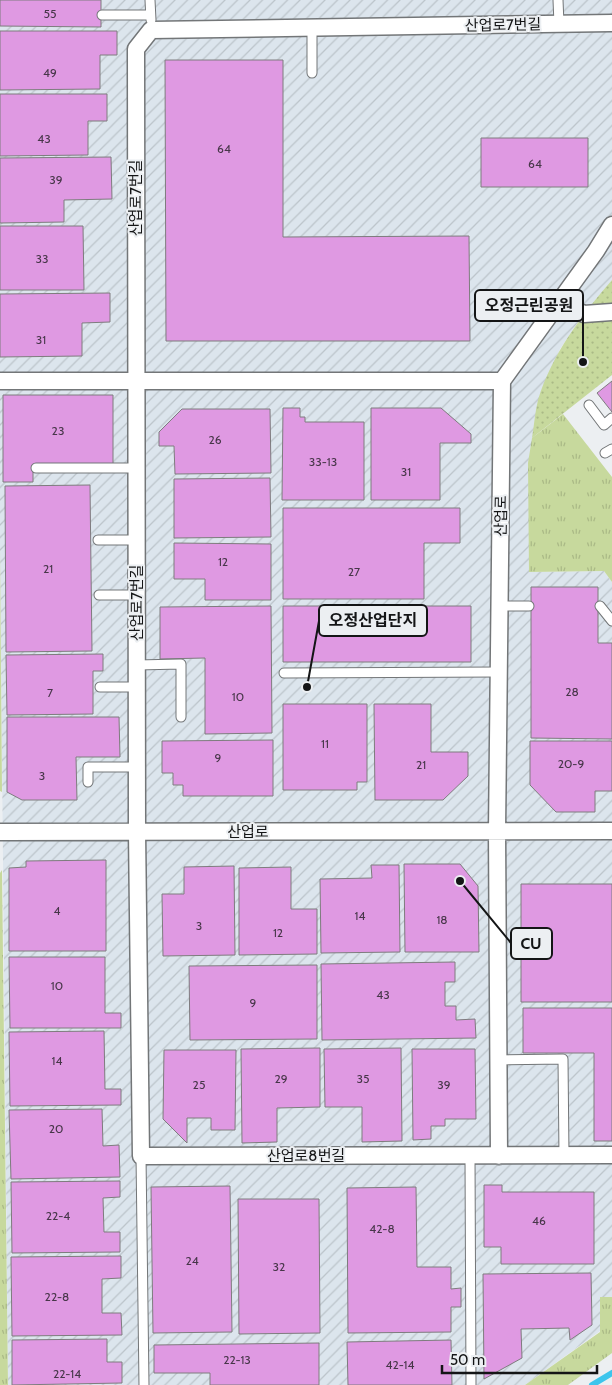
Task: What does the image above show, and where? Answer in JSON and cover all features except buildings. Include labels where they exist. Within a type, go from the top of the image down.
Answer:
[{"type":"street","name":"산업로7번길","points":[[137,832],[136,49],[151,22],[312,28],[612,23]]},
{"type":"street","points":[[0,381],[502,382],[596,252],[612,225]]},
{"type":"street","points":[[559,303],[584,314],[612,312]]},
{"type":"street","name":"산업로","points":[[497,832],[502,382]]},
{"type":"street","name":"산업로","points":[[0,832],[612,831]]},
{"type":"street","points":[[137,832],[141,1156]]},
{"type":"street","points":[[497,832],[499,1156]]},
{"type":"street","name":"산업로8번길","points":[[141,1156],[612,1155]]},
{"type":"lane","points":[[102,15],[151,22],[150,0]]},
{"type":"lane","points":[[558,0],[558,24]]},
{"type":"lane","points":[[312,28],[312,74]]},
{"type":"lane","points":[[589,405],[604,425],[612,418]]},
{"type":"lane","points":[[36,468],[137,468]]},
{"type":"lane","points":[[98,540],[137,540]]},
{"type":"lane","points":[[99,595],[137,595]]},
{"type":"lane","points":[[500,606],[529,606]]},
{"type":"lane","points":[[600,606],[612,621]]},
{"type":"lane","points":[[137,665],[181,664],[181,717]]},
{"type":"lane","points":[[284,673],[499,672]]},
{"type":"lane","points":[[100,687],[137,687]]},
{"type":"lane","points":[[88,782],[88,767],[137,767]]},
{"type":"lane","points":[[498,1060],[563,1059],[564,1156]]},
{"type":"lane","points":[[141,1156],[144,1385]]},
{"type":"lane","points":[[470,1156],[471,1385]]},
{"type":"shaded area","points":[[0,0],[612,0],[612,280],[584,314],[560,349],[538,402],[529,572],[604,571],[612,582],[612,1297],[600,1297],[600,1331],[525,1385],[8,1385],[0,547]]},
{"type":"green space","points":[[612,280],[612,375],[532,438],[538,400],[559,351],[589,307]]},
{"type":"green space","points":[[563,414],[612,477],[612,582],[604,571],[529,572],[528,463],[532,438]]},
{"type":"green space","points":[[0,547],[2,792],[0,791]]},
{"type":"green space","points":[[2,870],[8,1385],[0,1385],[0,873]]},
{"type":"green space","points":[[600,1297],[612,1297],[612,1353],[568,1385],[525,1385],[600,1332]]},
{"type":"waterway","points":[[592,1385],[612,1373]]},
{"type":"place","name":"오정근린공원","points":[[583,362]]},
{"type":"place","name":"오정산업단지","points":[[307,687]]},
{"type":"place","name":"CU","points":[[460,881]]}]
